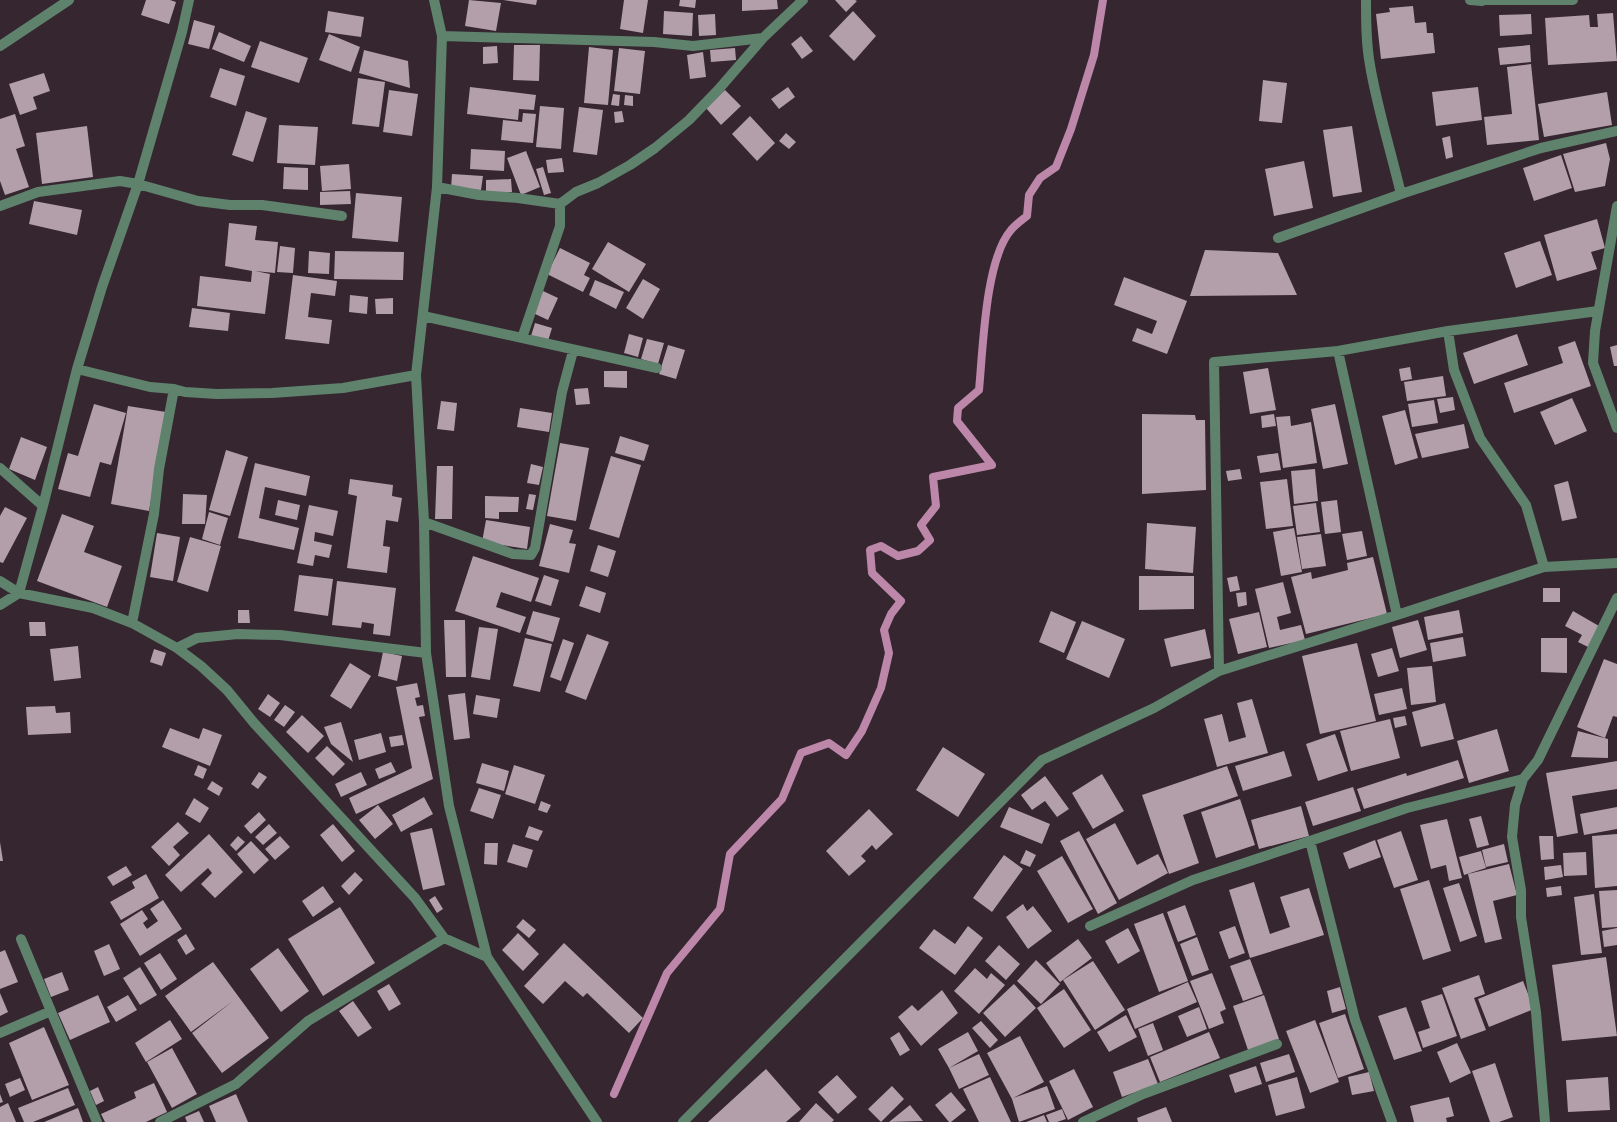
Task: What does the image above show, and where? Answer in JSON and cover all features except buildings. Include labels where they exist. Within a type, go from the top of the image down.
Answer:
[{"type":"street","points":[[0,46],[69,0]]},
{"type":"street","points":[[0,605],[19,593],[43,506],[77,369],[102,287],[138,184],[182,32],[189,0]]},
{"type":"street","points":[[434,0],[442,36],[437,187],[416,375],[424,522],[426,653],[449,806],[487,957],[597,1122]]},
{"type":"street","points":[[437,187],[479,196],[518,198],[560,204],[576,192],[598,183],[655,148],[688,120],[718,90],[763,38],[803,0]]},
{"type":"street","points":[[1366,0],[1366,32],[1369,64],[1381,120],[1400,190],[1404,193]]},
{"type":"street","points":[[1470,0],[1573,0]]},
{"type":"street","points":[[442,36],[654,42],[693,46],[763,38]]},
{"type":"street","points":[[1278,238],[1404,193],[1541,148],[1617,131]]},
{"type":"street","points":[[0,206],[38,192],[120,181],[138,184],[198,201],[230,205],[262,205],[342,216]]},
{"type":"street","points":[[522,338],[560,226],[560,204]]},
{"type":"street","points":[[1617,206],[1598,311],[1593,363],[1617,428]]},
{"type":"street","points":[[1219,671],[1214,362],[1338,351],[1448,331],[1598,311]]},
{"type":"street","points":[[423,316],[573,351],[657,368]]},
{"type":"street","points":[[1448,331],[1454,370],[1480,438],[1526,505],[1544,567]]},
{"type":"street","points":[[424,522],[513,554],[531,555],[535,548],[562,392],[573,351]]},
{"type":"street","points":[[1338,351],[1397,615]]},
{"type":"street","points":[[77,369],[150,387],[174,389],[186,392],[217,394],[272,393],[343,388],[416,375]]},
{"type":"street","points":[[132,623],[154,514],[159,469],[174,389]]},
{"type":"street","points":[[0,468],[43,506]]},
{"type":"street","points":[[683,1122],[1042,760],[1154,708],[1219,671],[1544,567],[1617,563]]},
{"type":"street","points":[[0,581],[19,593],[93,608],[132,623],[178,648],[201,666],[227,690],[254,723],[415,898],[444,938],[487,957]]},
{"type":"street","points":[[1545,1122],[1536,1012],[1521,917],[1521,890],[1512,837],[1515,805],[1523,779],[1538,760],[1617,598]]},
{"type":"street","points":[[178,648],[197,638],[238,634],[280,635],[426,653]]},
{"type":"street","points":[[1090,926],[1193,880],[1407,808],[1523,779]]},
{"type":"street","points":[[1310,841],[1355,1020],[1392,1122]]},
{"type":"street","points":[[160,1122],[236,1084],[308,1021],[444,938]]},
{"type":"street","points":[[21,939],[97,1122]]},
{"type":"street","points":[[0,1033],[51,1011]]},
{"type":"street","points":[[1082,1122],[1143,1094],[1277,1044]]},
{"type":"waterway","points":[[614,1094],[667,973],[720,909],[730,854],[782,799],[801,753],[829,743],[846,755],[862,731],[881,688],[889,653],[884,630],[891,614],[901,601],[872,573],[870,550],[881,546],[898,556],[918,551],[930,540],[921,525],[936,506],[933,477],[992,465],[957,421],[958,408],[979,390],[987,306],[996,262],[1002,244],[1011,230],[1027,216],[1029,195],[1040,178],[1056,167],[1071,129],[1094,55],[1103,0]]}]
